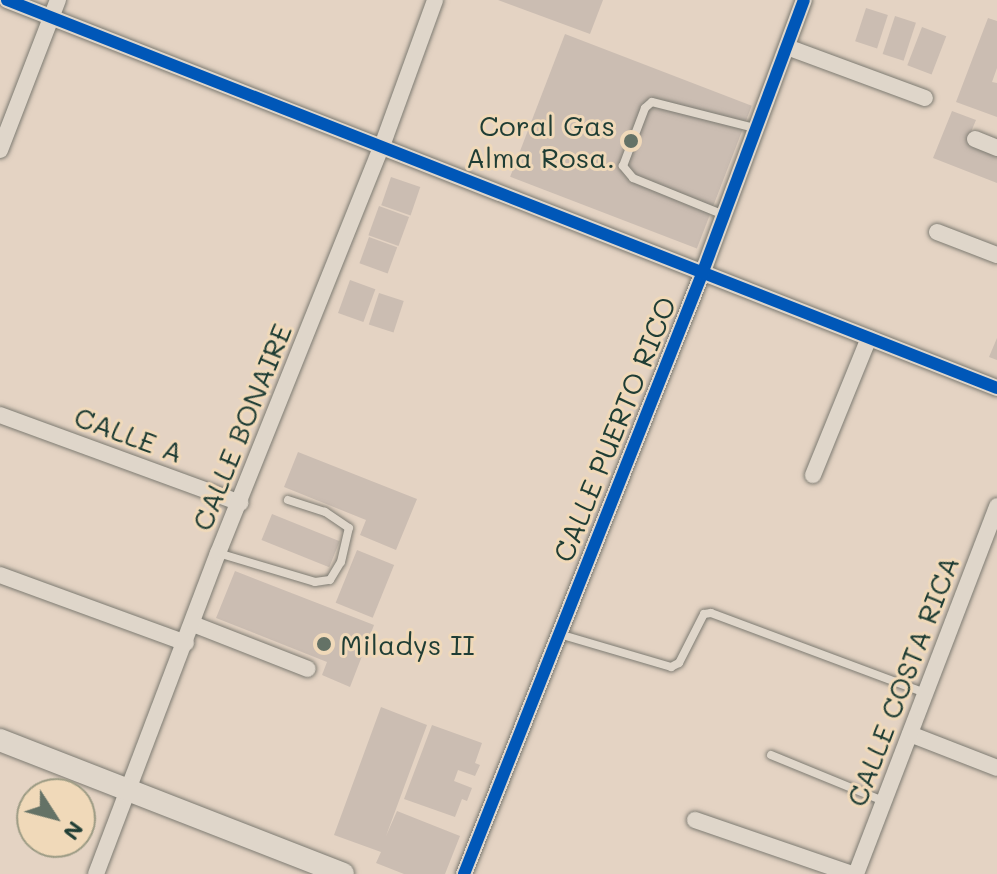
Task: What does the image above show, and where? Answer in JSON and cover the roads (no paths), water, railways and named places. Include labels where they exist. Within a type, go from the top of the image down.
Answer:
[{"type":"street","points":[[7,0],[997,388]]},
{"type":"street","points":[[0,150],[58,0]]},
{"type":"street","name":"CALLE BONAIRE","points":[[96,874],[218,553],[382,146],[435,0]]},
{"type":"street","name":"CALLE PUERTO RICO","points":[[464,874],[702,274],[804,0]]},
{"type":"street","points":[[787,47],[925,98]]},
{"type":"street","points":[[975,139],[997,148]]},
{"type":"street","points":[[937,232],[997,255]]},
{"type":"street","points":[[813,475],[869,338]]},
{"type":"street","name":"CALLE A","points":[[0,415],[240,503]]},
{"type":"street","name":"CALLE COSTA RICA","points":[[854,874],[997,506]]},
{"type":"street","points":[[0,575],[186,643]]},
{"type":"street","points":[[193,624],[308,669]]},
{"type":"street","points":[[910,734],[997,768]]},
{"type":"street","points":[[0,740],[343,874]]},
{"type":"street","points":[[695,820],[854,874]]},
{"type":"lane","points":[[724,215],[626,172],[623,166],[645,108],[652,102],[756,129]]},
{"type":"lane","points":[[218,553],[315,582],[330,580],[341,562],[349,528],[325,512],[288,500]]},
{"type":"lane","points":[[559,634],[671,667],[679,663],[704,614],[711,613],[926,693]]},
{"type":"lane","points":[[771,755],[883,801]]},
{"type":"place","name":"Coral Gas Alma Rosa.","points":[[631,141]]},
{"type":"place","name":"Miladys II","points":[[324,644]]}]
